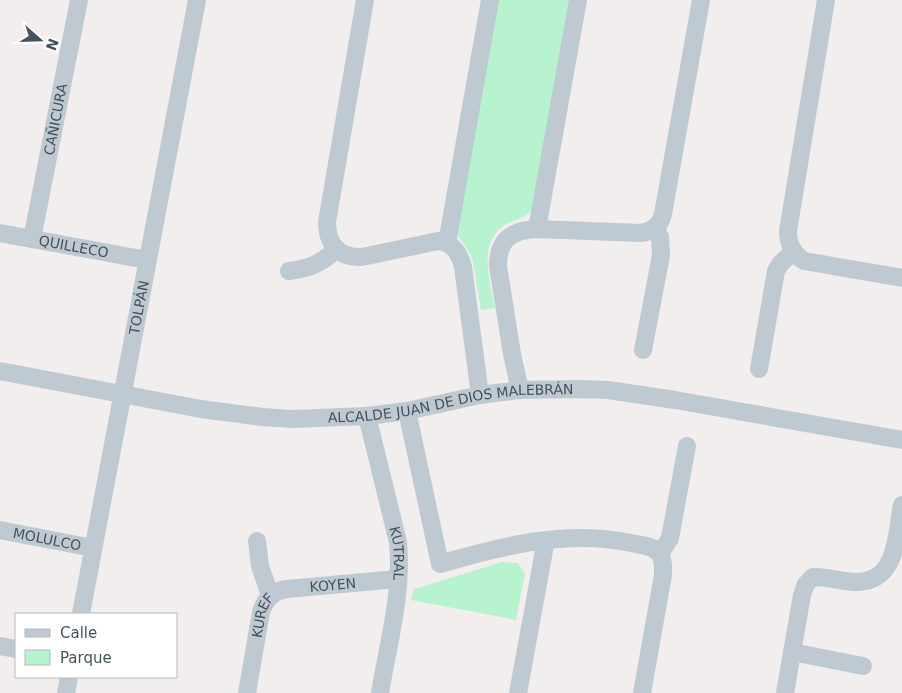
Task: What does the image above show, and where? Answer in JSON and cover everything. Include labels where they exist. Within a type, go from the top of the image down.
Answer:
[{"type":"street","name":"CAÑICURA","points":[[32,239],[79,0]]},
{"type":"street","name":"TOLPÁN","points":[[81,613],[197,0]]},
{"type":"street","points":[[365,0],[327,222],[329,238],[336,249],[346,255],[357,257],[432,241],[447,243],[458,254],[463,266],[480,395]]},
{"type":"street","points":[[447,243],[490,0]]},
{"type":"street","points":[[537,229],[578,0]]},
{"type":"street","points":[[520,390],[512,354],[498,260],[502,246],[510,236],[521,230],[640,233],[650,231],[656,227],[663,214],[701,0]]},
{"type":"street","points":[[826,0],[788,239],[793,252],[804,261],[812,264],[902,277]]},
{"type":"street","points":[[643,350],[660,255],[660,237],[656,227]]},
{"type":"street","name":"QUILLECO","points":[[0,232],[147,260]]},
{"type":"street","points":[[289,271],[314,266],[336,249]]},
{"type":"street","points":[[759,369],[776,271],[781,263],[793,252]]},
{"type":"street","name":"ALCALDE JUAN DE DIOS MALEBRÁN","points":[[0,371],[201,409],[293,419],[367,416],[480,395],[520,390],[578,389],[626,392],[902,440]]},
{"type":"street","points":[[406,410],[440,564],[486,550],[546,540],[600,537],[652,547],[660,554],[664,562],[663,575],[642,693]]},
{"type":"street","name":"KUTRAL","points":[[367,416],[398,542],[400,561],[395,608],[380,693]]},
{"type":"street","points":[[660,554],[670,538],[687,446]]},
{"type":"street","points":[[785,693],[802,595],[806,584],[813,577],[855,582],[879,576],[887,568],[892,558],[902,504]]},
{"type":"street","name":"MOLULCO","points":[[0,530],[93,548]]},
{"type":"street","points":[[518,693],[546,540]]},
{"type":"street","name":"KUREF","points":[[247,693],[261,612],[266,600],[270,596],[260,566],[257,541]]},
{"type":"street","name":"KOYEN","points":[[270,596],[287,588],[398,579]]},
{"type":"street","points":[[0,646],[15,649]]},
{"type":"street","points":[[792,652],[863,666]]},
{"type":"street","points":[[66,693],[69,678]]},
{"type":"green space","points":[[496,0],[571,0],[532,210],[505,225],[496,233],[491,242],[488,252],[488,263],[495,308],[481,310],[472,257],[457,234]]},
{"type":"green space","points":[[502,562],[518,563],[525,574],[516,620],[411,600],[414,589]]}]
